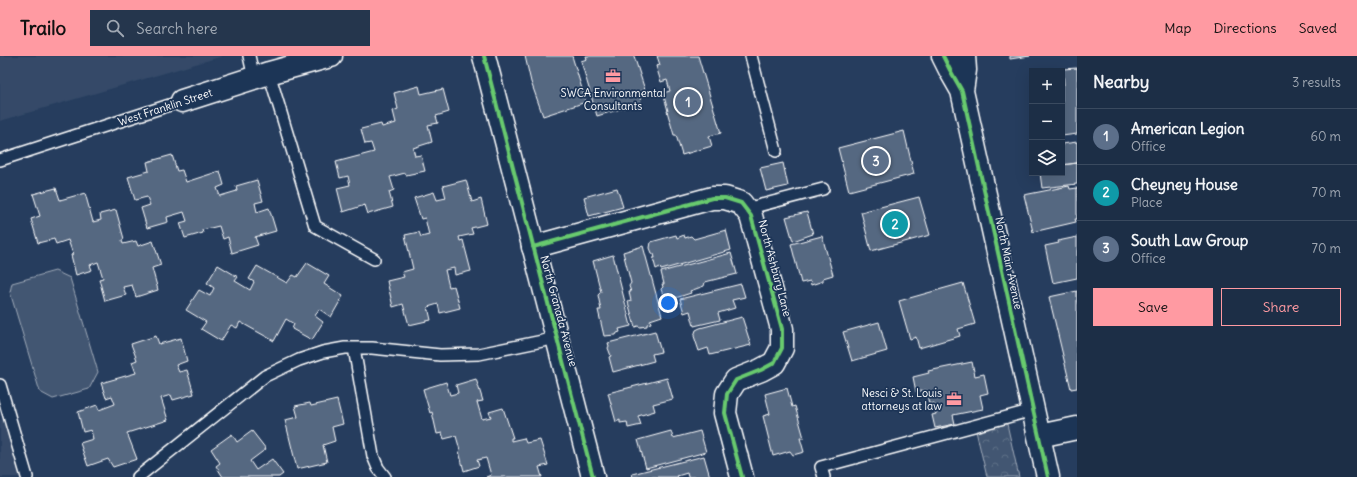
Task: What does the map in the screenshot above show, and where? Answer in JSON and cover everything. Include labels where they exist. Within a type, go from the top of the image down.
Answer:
[{"type":"street","name":"West Franklin Street","points":[[182,102],[262,76],[331,56]]},
{"type":"street","name":"North Granada Avenue","points":[[484,56],[593,477]]},
{"type":"street","name":"North Main Avenue","points":[[943,56],[962,91],[1048,477]]},
{"type":"street","name":"North Main Avenue","points":[[962,91],[965,70],[964,56]]},
{"type":"street","name":"North Ashbury Lane","points":[[534,247],[712,198],[726,198],[741,203],[751,216],[782,329],[782,348],[774,363],[736,380],[728,394],[726,413],[742,477]]},
{"type":"street","points":[[1039,436],[1077,428]]},
{"type":"lane","points":[[249,56],[262,76],[315,226],[374,259]]},
{"type":"lane","points":[[750,56],[776,151]]},
{"type":"lane","name":"West Franklin Street","points":[[0,160],[182,102]]},
{"type":"lane","points":[[746,209],[824,189]]},
{"type":"lane","points":[[138,477],[147,473],[265,376],[299,360],[323,352],[345,348],[372,348],[440,355],[479,354],[557,338]]},
{"type":"lane","points":[[354,348],[373,456],[378,468],[385,477]]},
{"type":"lane","points":[[0,385],[28,477]]},
{"type":"lane","points":[[824,477],[821,467],[1033,410]]},
{"type":"shaded area","points":[[0,56],[223,56],[0,121]]},
{"type":"shaded area","points":[[10,418],[27,477],[0,477],[0,420]]},
{"type":"green space","points":[[55,271],[70,278],[98,372],[89,389],[53,399],[40,392],[10,292],[12,283]]},
{"type":"green space","points":[[1007,424],[1019,477],[987,477],[976,431]]},
{"type":"building","points":[[525,56],[572,56],[586,102],[543,116],[531,82]]},
{"type":"building","name":"SWCA Environmental Consultants","points":[[586,56],[634,56],[645,90],[639,92],[641,103],[597,116],[581,61],[587,59]]},
{"type":"building","points":[[657,56],[698,56],[721,133],[709,136],[712,146],[682,155],[676,135],[674,135],[663,93],[670,91],[667,80],[661,82],[656,66],[660,65]]},
{"type":"building","points":[[1010,56],[1030,56],[1010,59]]},
{"type":"building","points":[[1077,68],[1077,134],[1065,136],[1065,104],[1065,69]]},
{"type":"building","points":[[419,86],[421,94],[443,89],[449,112],[436,116],[438,123],[428,125],[432,142],[413,148],[415,156],[421,155],[425,171],[406,175],[405,173],[390,177],[394,190],[389,192],[393,207],[368,214],[365,205],[343,212],[337,188],[350,185],[348,176],[340,178],[336,162],[374,152],[371,143],[365,144],[361,129],[381,124],[382,127],[396,123],[393,111],[398,109],[394,93]]},
{"type":"building","points":[[904,131],[914,174],[849,191],[838,148]]},
{"type":"building","points":[[1077,142],[1077,163],[1065,165],[1065,144]]},
{"type":"building","points":[[172,155],[177,171],[182,170],[186,182],[220,171],[224,185],[217,188],[220,196],[237,191],[236,186],[257,180],[263,201],[255,203],[257,212],[269,208],[276,231],[255,237],[258,245],[232,253],[228,237],[223,239],[219,226],[202,230],[203,233],[185,238],[180,223],[187,221],[184,212],[167,217],[168,222],[147,228],[141,208],[150,205],[147,197],[135,200],[128,177],[149,171],[147,162]]},
{"type":"building","points":[[783,163],[788,186],[766,191],[760,168]]},
{"type":"building","points":[[1077,163],[1077,184],[1042,188],[1040,176],[1065,176],[1065,165]]},
{"type":"building","points":[[466,180],[472,202],[481,199],[487,224],[471,228],[473,234],[459,237],[460,241],[463,240],[471,271],[455,275],[454,268],[445,270],[449,287],[454,286],[460,308],[440,313],[438,304],[428,307],[431,320],[409,325],[403,304],[393,307],[387,281],[404,277],[402,272],[413,269],[405,235],[419,232],[421,237],[429,235],[425,218],[421,219],[414,198],[434,192],[437,200],[446,198],[443,186]]},
{"type":"building","points":[[1069,186],[1070,189],[1077,188],[1076,222],[1033,232],[1024,195]]},
{"type":"building","points":[[56,188],[60,200],[85,193],[93,222],[101,220],[100,214],[116,210],[124,239],[122,240],[123,244],[136,241],[138,246],[153,241],[161,265],[152,268],[158,290],[136,297],[132,285],[123,287],[126,295],[105,301],[99,279],[103,278],[98,262],[90,265],[92,270],[76,275],[71,255],[73,254],[68,240],[56,244],[54,239],[38,243],[31,219],[40,216],[33,194]]},
{"type":"building","points":[[617,188],[623,207],[589,216],[584,197]]},
{"type":"building","points":[[919,197],[930,235],[871,251],[861,212]]},
{"type":"building","points":[[807,212],[813,234],[793,241],[786,217]]},
{"type":"building","points":[[726,230],[731,250],[661,270],[660,267],[656,269],[653,258],[655,258],[654,254],[650,248],[651,242],[676,235],[677,238],[684,235],[685,238],[691,236],[694,239]]},
{"type":"building","points":[[822,236],[833,275],[823,278],[823,281],[811,285],[810,281],[801,283],[791,244]]},
{"type":"building","points":[[1077,237],[1077,278],[1053,283],[1045,246],[1059,243],[1058,241]]},
{"type":"building","points":[[643,246],[662,316],[650,320],[651,323],[647,324],[647,326],[635,327],[628,302],[631,301],[629,286],[631,283],[623,252]]},
{"type":"building","points":[[731,253],[737,274],[705,282],[704,286],[690,291],[691,293],[666,301],[661,289],[663,287],[662,284],[664,284],[661,272]]},
{"type":"building","points":[[613,255],[631,326],[619,329],[620,332],[616,335],[604,336],[598,310],[601,310],[598,295],[601,292],[593,261]]},
{"type":"building","points":[[307,263],[329,276],[324,284],[343,296],[331,317],[319,309],[315,316],[323,322],[312,340],[292,329],[294,324],[286,319],[274,341],[240,322],[237,328],[231,325],[221,341],[201,329],[206,322],[186,310],[199,290],[210,296],[214,288],[207,283],[218,265],[238,277],[235,281],[250,290],[254,282],[249,279],[257,266],[287,283],[293,275],[297,277]]},
{"type":"building","points":[[963,283],[975,324],[958,329],[960,336],[919,348],[916,337],[910,339],[899,301]]},
{"type":"building","points":[[741,284],[745,297],[732,300],[735,308],[718,313],[720,320],[694,326],[690,311],[684,313],[680,299]]},
{"type":"building","points":[[1077,291],[1077,388],[1071,389],[1049,297]]},
{"type":"building","points":[[742,317],[751,345],[710,355],[708,348],[699,351],[694,336],[696,330]]},
{"type":"building","points":[[879,322],[887,351],[852,361],[843,332]]},
{"type":"building","points":[[655,331],[661,352],[652,354],[654,361],[613,372],[609,357],[611,356],[608,343]]},
{"type":"building","points":[[156,336],[159,344],[181,338],[187,361],[176,365],[179,372],[187,370],[194,394],[173,400],[171,395],[161,398],[168,420],[127,433],[137,459],[113,467],[108,459],[88,466],[80,443],[93,439],[91,430],[83,432],[78,412],[97,405],[99,410],[115,404],[112,396],[106,398],[101,383],[136,373],[132,362],[137,360],[131,344]]},
{"type":"building","name":"Nesci & St. Louis attorneys at law","points":[[972,362],[975,376],[984,374],[988,393],[980,395],[983,409],[953,415],[955,424],[935,428],[932,415],[936,414],[934,403],[929,404],[926,390],[916,392],[913,377],[929,373],[928,371]]},
{"type":"building","points":[[667,378],[673,399],[653,404],[655,411],[638,416],[641,425],[628,428],[627,422],[620,423],[620,420],[616,422],[608,393]]},
{"type":"building","points":[[476,379],[483,401],[477,402],[482,419],[491,417],[489,412],[503,408],[513,438],[511,438],[511,441],[524,438],[526,443],[540,440],[548,465],[539,467],[542,477],[486,477],[491,475],[486,458],[477,460],[479,466],[464,471],[456,436],[444,439],[442,433],[437,434],[432,412],[430,413],[423,389],[446,382],[450,395],[458,393],[456,385]]},
{"type":"building","points":[[787,388],[792,407],[795,406],[804,438],[800,438],[804,452],[793,455],[790,451],[773,456],[763,416],[770,414],[765,394]]},
{"type":"building","points":[[337,400],[343,424],[332,427],[335,441],[323,445],[327,462],[297,469],[285,420],[298,417],[295,406],[310,403],[311,406]]},
{"type":"building","points":[[252,431],[266,449],[250,461],[256,470],[272,459],[283,474],[279,477],[223,477],[216,466],[220,463],[211,449],[232,434],[237,442]]},
{"type":"building","points":[[671,431],[673,438],[700,431],[706,452],[646,468],[638,440]]},
{"type":"building","points":[[704,456],[710,477],[688,477],[687,473],[677,476],[678,477],[633,477],[632,474]]},
{"type":"cycle path","points":[[484,56],[593,477]]},
{"type":"cycle path","points":[[943,56],[962,91],[1048,477]]},
{"type":"cycle path","points":[[533,247],[712,198],[725,198],[741,203],[751,216],[782,329],[782,348],[774,363],[736,380],[727,394],[725,413],[742,477]]},
{"type":"place","name":"SWCA Environmental Consultants","points":[[613,76]]},
{"type":"place","name":"American Legion","points":[[688,102]]},
{"type":"place","name":"South Law Group","points":[[876,161]]},
{"type":"place","name":"Cheyney House","points":[[895,224]]},
{"type":"place","name":"Nesci & St. Louis attorneys at law","points":[[954,399]]}]
